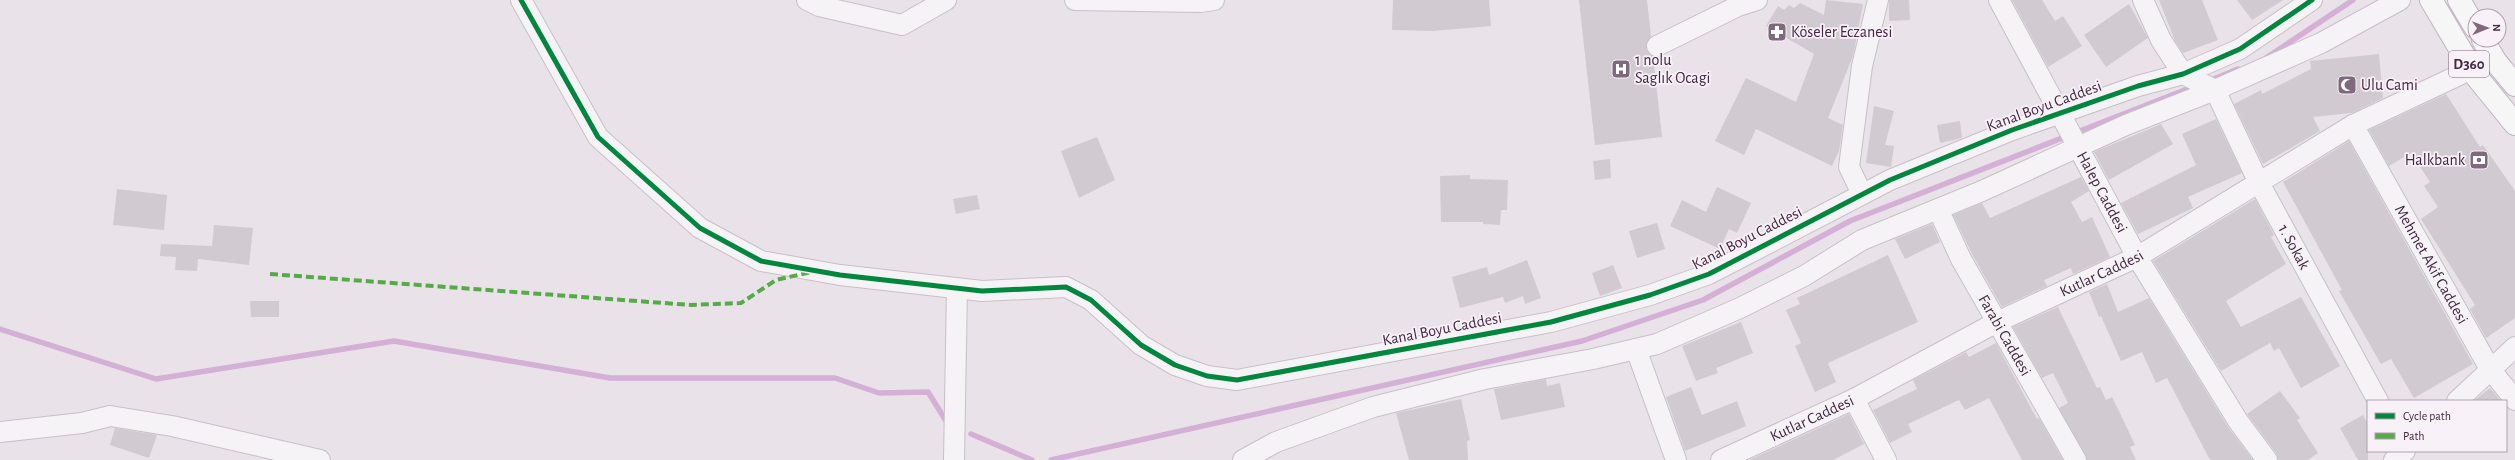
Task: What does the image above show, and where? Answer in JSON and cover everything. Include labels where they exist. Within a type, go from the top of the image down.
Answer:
[{"type":"highway","name":"D360","points":[[2431,0],[2472,69],[2515,124]]},
{"type":"highway","points":[[2459,0],[2467,14]]},
{"type":"highway","name":"D360","points":[[2488,48],[2496,62],[2515,85]]},
{"type":"street","name":"Kanal Boyu Caddesi","points":[[521,0],[598,137],[700,228],[761,261],[840,274],[982,291],[1066,287],[1091,300],[1141,345],[1176,365],[1207,376],[1237,380],[1552,322],[1650,295],[1709,274],[1890,180],[2058,114],[2138,86],[2183,74],[2240,49],[2312,0]]},
{"type":"street","points":[[807,0],[819,6],[902,25],[946,0]]},
{"type":"street","points":[[1075,0],[1201,2],[1214,0]]},
{"type":"street","points":[[1657,46],[1738,6],[1757,0]]},
{"type":"street","points":[[1862,194],[1849,167],[1862,66],[1878,0]]},
{"type":"street","name":"Halep Caddesi","points":[[1999,0],[2058,114],[2137,257],[2238,421],[2266,460]]},
{"type":"street","points":[[2143,0],[2161,40],[2183,74],[2215,90]]},
{"type":"street","points":[[1243,460],[1276,442],[1373,407],[1485,379],[1657,344],[1740,308],[1804,276],[1862,240],[1938,209],[2078,148],[2126,125],[2215,90],[2321,43],[2400,0]]},
{"type":"street","name":"Kutlar Caddesi","points":[[1720,460],[1854,399],[1997,322],[2137,257],[2168,239],[2258,181],[2353,125],[2472,69]]},
{"type":"street","name":"1. Sokak","points":[[2215,90],[2258,181],[2377,400]]},
{"type":"street","name":"Mehmet Akif Caddesi","points":[[2353,125],[2490,369],[2515,400]]},
{"type":"street","name":"Farabi Caddesi","points":[[1938,209],[1961,259],[2076,460]]},
{"type":"street","points":[[954,460],[957,288]]},
{"type":"street","points":[[2458,400],[2515,346]]},
{"type":"street","points":[[1636,349],[1676,460]]},
{"type":"street","points":[[1854,399],[1886,460]]},
{"type":"street","points":[[0,432],[82,423],[110,416],[172,426],[320,460]]},
{"type":"street","points":[[2394,460],[2404,452]]},
{"type":"building","points":[[1393,0],[1489,0],[1491,26],[1433,31],[1392,30]]},
{"type":"building","name":"1 nolu Saglık Ocagi","points":[[1579,0],[1647,0],[1651,36],[1646,46],[1647,51],[1653,56],[1662,137],[1595,145]]},
{"type":"building","points":[[1826,0],[1863,4],[1853,56],[1828,118],[1843,125],[1839,151],[1832,166],[1756,129],[1744,155],[1715,141],[1746,78],[1796,102],[1814,54],[1766,26],[1778,6],[1784,10],[1789,5],[1794,8],[1800,3],[1824,15]]},
{"type":"building","points":[[1889,0],[1909,0],[1910,20],[1889,21]]},
{"type":"building","points":[[2012,0],[2042,0],[2055,21],[2063,16],[2082,46],[2048,67]]},
{"type":"building","points":[[2159,0],[2202,0],[2218,40],[2183,53],[2175,41]]},
{"type":"building","points":[[2237,0],[2283,0],[2252,20]]},
{"type":"building","points":[[2129,4],[2148,38],[2106,67],[2084,35]]},
{"type":"building","points":[[2379,54],[2383,98],[2352,113],[2313,117],[2320,131],[2263,164],[2234,104],[2261,90],[2262,94],[2311,69],[2310,61]]},
{"type":"building","points":[[2446,94],[2480,147],[2483,145],[2515,191],[2515,318],[2486,338],[2470,309],[2475,305],[2421,219],[2438,207],[2424,186],[2430,182],[2411,153],[2389,166],[2369,130]]},
{"type":"building","points":[[1874,106],[1894,111],[1885,145],[1894,146],[1891,167],[1866,163]]},
{"type":"building","points":[[2216,119],[2242,173],[2188,197],[2193,208],[2138,234],[2121,203],[2196,165],[2182,134]]},
{"type":"building","points":[[1960,121],[1962,138],[1940,143],[1937,125]]},
{"type":"building","points":[[2161,124],[2173,144],[2109,180],[2094,152]]},
{"type":"building","points":[[1097,137],[1115,180],[1079,198],[1061,151]]},
{"type":"building","points":[[2349,141],[2473,364],[2414,398],[2391,359],[2381,364],[2339,291],[2342,290],[2283,182]]},
{"type":"building","points":[[1610,159],[1611,178],[1595,180],[1593,161]]},
{"type":"building","points":[[1470,175],[1470,179],[1508,180],[1507,210],[1501,210],[1500,225],[1483,224],[1483,222],[1441,222],[1440,176]]},
{"type":"building","points":[[2081,177],[2089,191],[2071,202],[2082,222],[2092,217],[2110,257],[2073,274],[2071,268],[2044,280],[2047,286],[2002,307],[1973,256],[1953,215],[1982,203],[1990,218]]},
{"type":"building","points":[[1717,187],[1751,203],[1737,233],[1729,229],[1720,249],[1670,226],[1682,200],[1706,212]]},
{"type":"building","points":[[117,189],[167,195],[164,230],[113,225]]},
{"type":"building","points":[[977,195],[980,209],[956,214],[953,199]]},
{"type":"building","points":[[2255,199],[2274,235],[2271,237],[2286,264],[2226,301],[2241,327],[2301,297],[2340,366],[2301,388],[2279,348],[2274,351],[2270,343],[2221,371],[2153,261]]},
{"type":"building","points":[[1657,223],[1665,249],[1637,258],[1629,231]]},
{"type":"building","points":[[1932,224],[1940,242],[1905,259],[1895,239]]},
{"type":"building","points":[[214,225],[253,228],[249,265],[198,259],[197,271],[175,270],[176,257],[160,256],[161,244],[212,246]]},
{"type":"building","points":[[1888,255],[1918,322],[1828,363],[1836,382],[1815,392],[1795,346],[1801,343],[1786,310],[1800,304],[1797,298]]},
{"type":"building","points":[[1527,260],[1541,298],[1525,304],[1523,296],[1505,303],[1503,297],[1460,308],[1452,277],[1487,267],[1489,275]]},
{"type":"building","points":[[1613,265],[1622,288],[1600,296],[1592,273]]},
{"type":"building","points":[[2107,284],[2118,312],[2149,298],[2228,427],[2253,460],[2210,460],[2167,378],[2156,383],[2142,352],[2121,361],[2101,316],[2099,317],[2089,292]]},
{"type":"building","points":[[250,301],[279,301],[279,317],[251,317]]},
{"type":"building","points":[[2058,307],[2097,388],[2100,387],[2106,400],[2112,397],[2135,445],[2130,447],[2136,460],[2087,460],[2059,408],[2068,403],[2053,373],[2042,378],[2013,327]]},
{"type":"building","points":[[1741,322],[1753,353],[1716,368],[1718,373],[1696,381],[1682,346]]},
{"type":"building","points":[[1996,343],[2037,419],[2039,418],[2063,460],[2022,460],[1989,398],[1965,410],[1959,400],[1908,424],[1912,432],[1890,443],[1873,410],[1917,389],[1913,380],[1966,352],[1969,357]]},
{"type":"building","points":[[1546,379],[1547,386],[1560,383],[1565,407],[1501,420],[1494,389]]},
{"type":"building","points":[[1691,387],[1702,415],[1737,401],[1746,426],[1685,451],[1666,397]]},
{"type":"building","points":[[2490,388],[2500,400],[2475,400]]},
{"type":"building","points":[[2280,391],[2300,418],[2297,420],[2318,453],[2308,460],[2278,460],[2276,453],[2247,414]]},
{"type":"building","points":[[1461,399],[1470,440],[1467,441],[1468,460],[1409,460],[1396,413]]},
{"type":"building","points":[[1849,414],[1864,444],[1833,460],[1749,460]]},
{"type":"building","points":[[2363,415],[2367,422],[2368,460],[2358,460],[2340,428]]},
{"type":"building","points":[[115,428],[157,435],[149,458],[110,445]]},
{"type":"waterway","points":[[2266,58],[2353,0]]},
{"type":"waterway","points":[[2209,81],[2238,69]]},
{"type":"waterway","points":[[1051,460],[1582,341],[1703,300],[1850,221],[2195,86]]},
{"type":"waterway","points":[[0,329],[156,379],[394,341],[610,378],[835,378],[879,393],[928,392],[948,424]]},
{"type":"waterway","points":[[971,434],[1032,460]]},
{"type":"marked path","points":[[270,274],[691,305],[741,303],[776,280],[811,272]]},
{"type":"cycle path","points":[[521,0],[598,137],[700,228],[761,261],[840,275],[982,291],[1066,287],[1091,300],[1141,345],[1175,365],[1207,376],[1237,380],[1551,322],[1650,295],[1709,274],[1890,180],[2012,130],[2138,86],[2183,74],[2240,49],[2312,0]]},
{"type":"place","name":"Köseler Eczanesi","points":[[1777,32]]},
{"type":"place","name":"1 nolu Saglık Ocagi","points":[[1621,69]]},
{"type":"place","name":"Ulu Cami","points":[[2347,85]]},
{"type":"place","name":"Halkbank","points":[[2479,160]]}]
